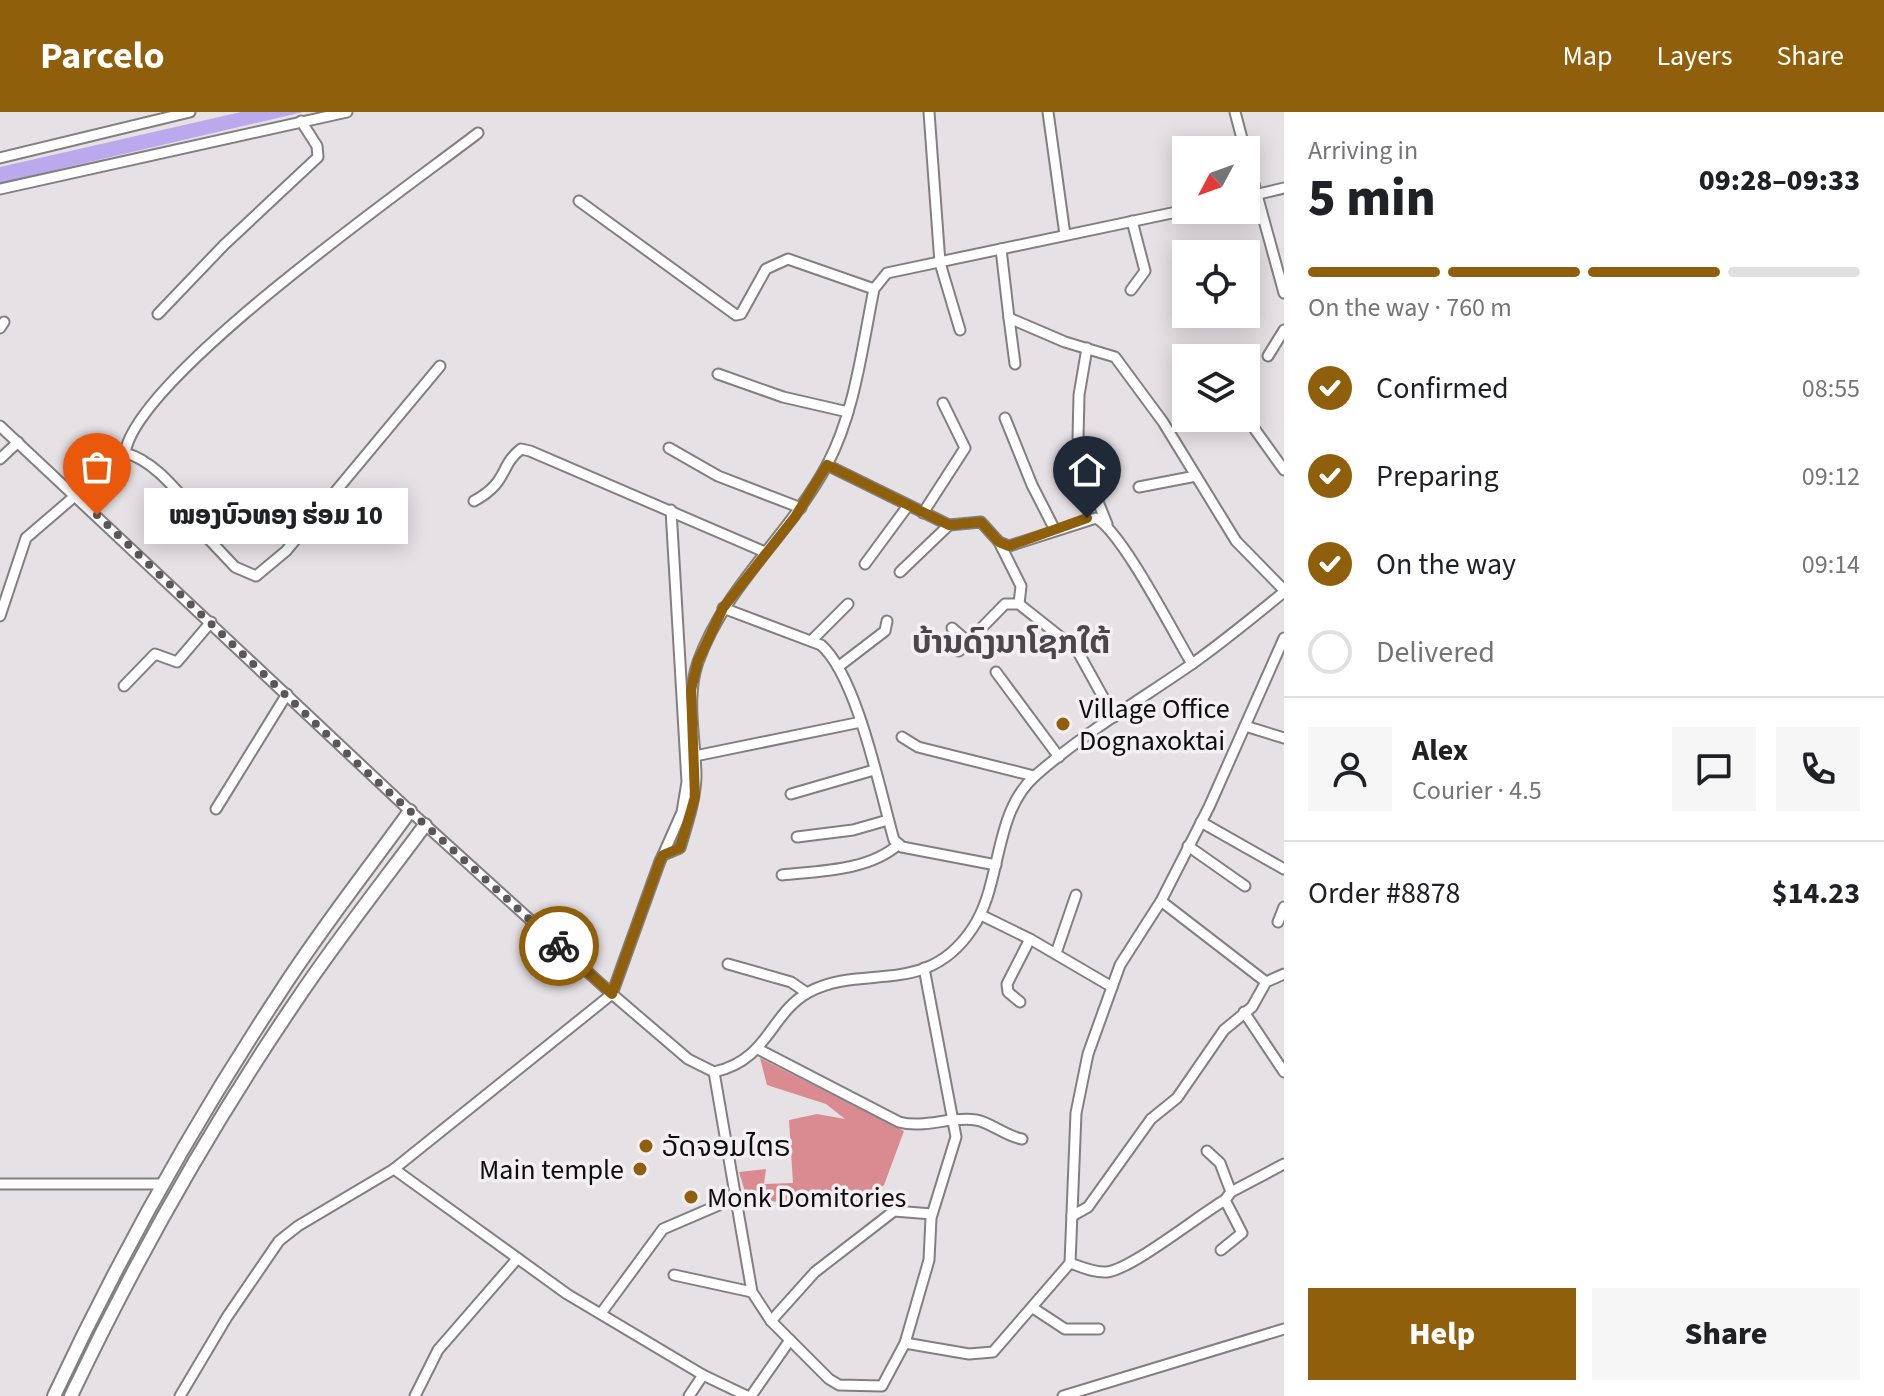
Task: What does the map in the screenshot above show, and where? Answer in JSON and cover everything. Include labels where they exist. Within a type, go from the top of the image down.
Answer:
[{"type":"main road","points":[[54,1396],[162,1184],[280,992],[410,811]]},
{"type":"main road","points":[[71,1396],[112,1310],[217,1125],[296,1000],[425,825]]},
{"type":"street","points":[[0,158],[190,112]]},
{"type":"street","points":[[0,189],[347,112]]},
{"type":"street","points":[[929,112],[940,263],[960,330]]},
{"type":"street","points":[[1048,112],[1065,235]]},
{"type":"street","points":[[1235,112],[1241,136]]},
{"type":"street","points":[[158,314],[224,245],[318,157],[317,146],[301,121]]},
{"type":"street","points":[[0,616],[26,538],[125,453],[138,419],[179,374],[308,260],[478,133]]},
{"type":"street","points":[[1260,194],[1284,188]]},
{"type":"street","points":[[579,201],[736,315],[741,314],[766,269],[788,259],[874,289]]},
{"type":"street","points":[[663,855],[677,851],[695,797],[691,690],[695,673],[723,608],[801,508],[827,465],[848,412],[874,289],[887,273],[1172,213]]},
{"type":"street","points":[[1131,290],[1145,271],[1132,221]]},
{"type":"street","points":[[1260,222],[1284,293]]},
{"type":"street","points":[[1001,249],[1015,364]]},
{"type":"street","points":[[0,426],[425,825],[688,1059],[714,1072],[730,1069],[758,1049],[807,993],[832,984],[897,976],[924,968],[955,949],[981,915],[1008,821],[1034,776],[1192,664],[1284,591],[1236,541],[1126,369],[1115,357],[1009,318]]},
{"type":"street","points":[[1268,356],[1284,330]]},
{"type":"street","points":[[1078,438],[1079,395],[1087,348]]},
{"type":"street","points":[[125,453],[139,457],[171,486],[203,520],[202,532],[235,567],[256,576],[286,551],[440,366]]},
{"type":"street","points":[[718,374],[783,397],[848,412]]},
{"type":"street","points":[[923,513],[965,448],[943,403]]},
{"type":"street","points":[[1005,418],[1032,485],[1055,530]]},
{"type":"street","points":[[1257,432],[1284,470]]},
{"type":"street","points":[[0,459],[18,442]]},
{"type":"street","points":[[669,448],[718,476],[801,508]]},
{"type":"street","points":[[474,501],[499,485],[515,454],[521,449],[765,552]]},
{"type":"street","points":[[827,465],[949,525],[981,522],[999,542],[1021,586],[1019,604]]},
{"type":"street","points":[[1139,487],[1196,476]]},
{"type":"street","points":[[1088,477],[1107,524],[1192,664]]},
{"type":"street","points":[[865,564],[907,507]]},
{"type":"street","points":[[180,1396],[227,1317],[279,1241],[394,1169],[612,994],[682,812],[687,782],[671,510]]},
{"type":"street","points":[[999,542],[1009,546],[1087,518],[1096,518],[1107,524]]},
{"type":"street","points":[[900,572],[949,525]]},
{"type":"street","points":[[811,641],[848,604]]},
{"type":"street","points":[[959,651],[1005,604],[1019,604],[1077,650],[1114,717]]},
{"type":"street","points":[[723,608],[828,650],[861,722],[894,840],[899,844],[996,865]]},
{"type":"street","points":[[838,667],[885,631],[887,621]]},
{"type":"street","points":[[124,686],[155,654],[177,662],[211,622]]},
{"type":"street","points":[[952,628],[968,642]]},
{"type":"street","points":[[905,1343],[987,1355],[1033,1308],[1070,1263],[1076,1113],[1088,1054],[1120,965],[1161,901],[1201,822],[1284,638]]},
{"type":"street","points":[[996,672],[1059,757]]},
{"type":"street","points":[[216,809],[287,694]]},
{"type":"street","points":[[695,756],[861,722]]},
{"type":"street","points":[[1245,726],[1284,738]]},
{"type":"street","points":[[902,737],[918,747],[1034,776]]},
{"type":"street","points":[[791,794],[874,770]]},
{"type":"street","points":[[797,837],[853,830],[888,820]]},
{"type":"street","points":[[1201,822],[1284,869]]},
{"type":"street","points":[[782,875],[839,869],[881,857],[899,844]]},
{"type":"street","points":[[1188,846],[1245,886]]},
{"type":"street","points":[[1056,953],[1076,895]]},
{"type":"street","points":[[1161,901],[1266,982]]},
{"type":"street","points":[[1278,922],[1284,907]]},
{"type":"street","points":[[981,915],[1056,953],[1112,987]]},
{"type":"street","points":[[1020,1002],[1008,992],[1007,984],[1030,939]]},
{"type":"street","points":[[728,964],[791,982],[807,993]]},
{"type":"street","points":[[714,1072],[752,1292],[771,1321],[829,1379],[839,1385],[882,1386],[905,1343],[929,1260],[932,1214],[956,1137],[956,1121],[924,968]]},
{"type":"street","points":[[1072,1216],[1088,1207],[1151,1119],[1177,1098],[1224,1030],[1252,1007],[1266,982],[1284,974]]},
{"type":"street","points":[[1244,1012],[1284,1072]]},
{"type":"street","points":[[758,1049],[899,1122],[910,1125],[975,1119],[1001,1134],[1022,1139]]},
{"type":"street","points":[[1207,1151],[1220,1163],[1242,1233],[1221,1250]]},
{"type":"street","points":[[1070,1263],[1090,1271],[1108,1272],[1119,1268],[1228,1196],[1284,1164]]},
{"type":"street","points":[[394,1169],[567,1294],[602,1312],[703,1375],[749,1396],[790,1340]]},
{"type":"street","points":[[0,1184],[162,1184]]},
{"type":"street","points":[[602,1312],[663,1229],[735,1198]]},
{"type":"street","points":[[771,1321],[815,1272],[894,1211],[932,1214]]},
{"type":"street","points":[[415,1396],[438,1350],[517,1259]]},
{"type":"street","points":[[674,1275],[752,1292]]},
{"type":"street","points":[[1033,1308],[1065,1329],[1099,1329]]},
{"type":"street","points":[[1063,1396],[1284,1329]]},
{"type":"street","points":[[689,1396],[703,1375]]},
{"type":"shaded area","points":[[241,112],[303,112],[0,183],[0,167]]},
{"type":"shaded area","points":[[760,1058],[904,1131],[884,1185],[852,1208],[772,1201],[746,1195],[739,1172],[766,1169],[764,1184],[793,1183],[789,1120],[817,1114],[845,1119],[826,1104],[767,1085]]},
{"type":"way so far","points":[[97,515],[358,764],[559,946]]},
{"type":"place","name":"ໝອງບົວທອງ ຮ່ອມ 10","points":[[97,515]]},
{"type":"place","name":"Village Office Dognaxoktai","points":[[1063,724]]},
{"type":"place","name":"ວັດຈອມໄຕຣ","points":[[646,1146]]},
{"type":"place","name":"Main temple","points":[[640,1169]]},
{"type":"place","name":"Monk Domitories","points":[[691,1197]]},
{"type":"district","name":"ບ້ານດົງນາໂຊກໃຕ້","points":[[1011,642]]},
{"type":"route","points":[[559,946],[612,994],[660,861],[663,855],[680,848],[690,817],[696,776],[691,690],[698,661],[723,608],[742,580],[795,517],[827,465],[870,489],[949,525],[981,522],[999,542],[1009,546],[1087,518]]}]
